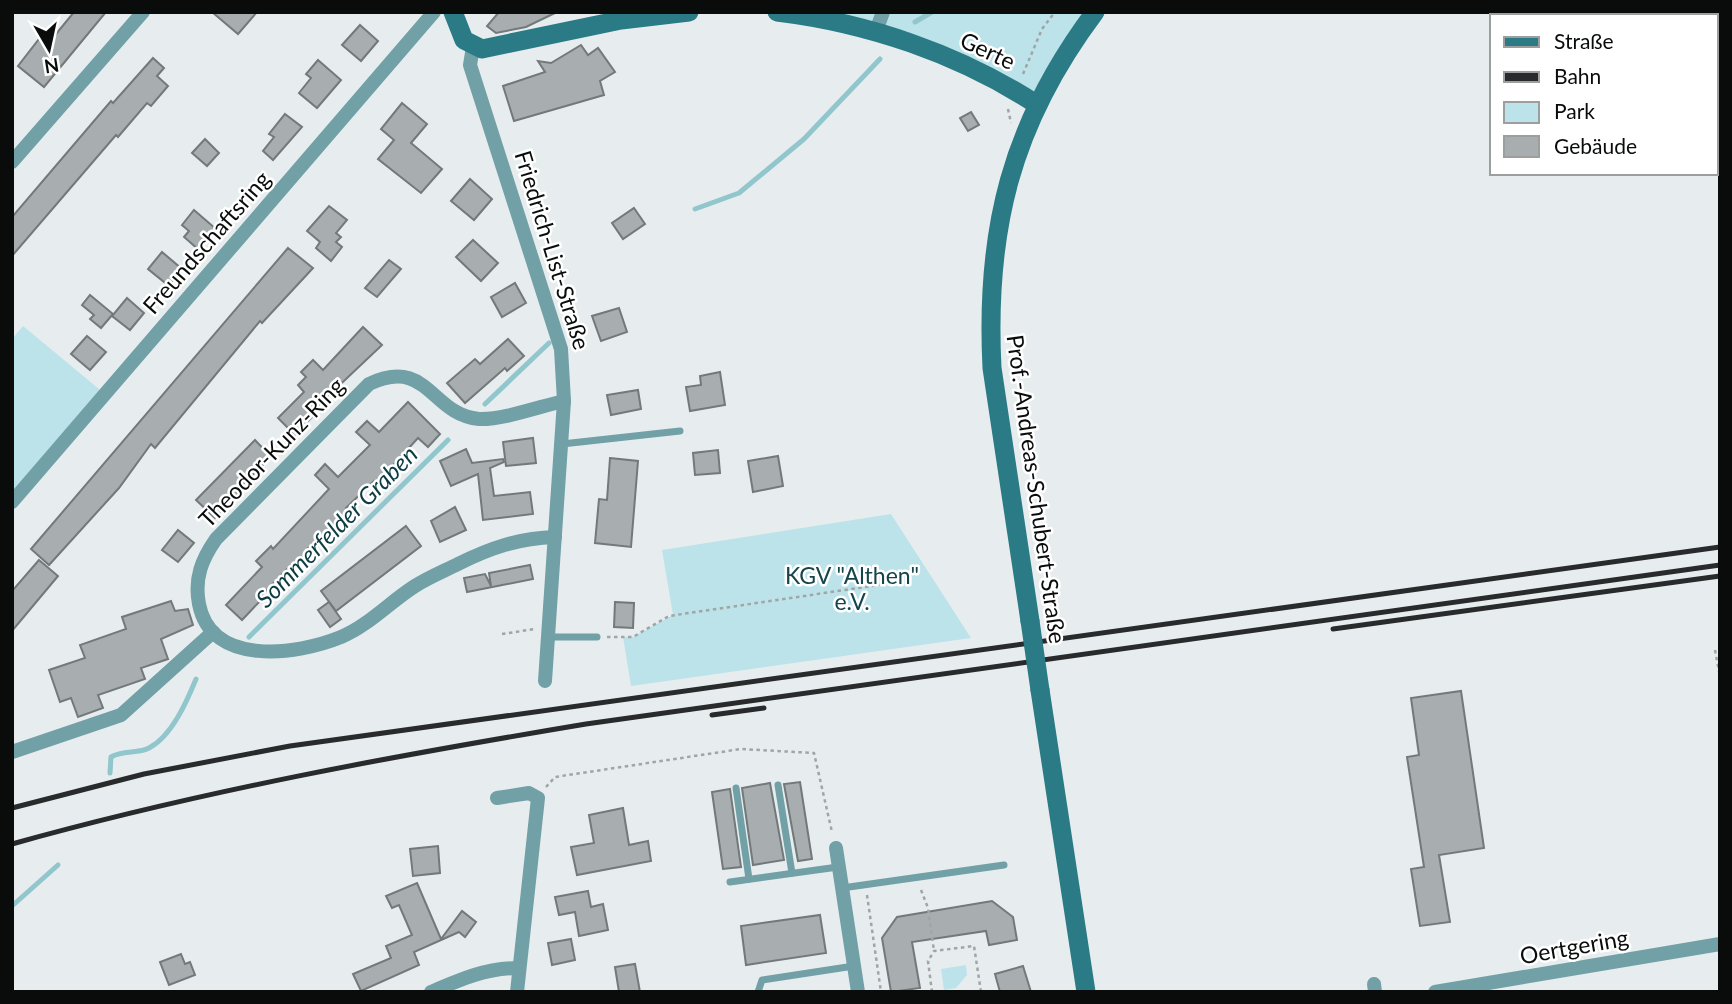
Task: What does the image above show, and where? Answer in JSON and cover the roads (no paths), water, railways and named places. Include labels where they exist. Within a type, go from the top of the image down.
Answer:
[{"type":"main road","name":"Friedrich-List-Straße","points":[[453,12],[464,40],[473,47]]},
{"type":"main road","points":[[473,47],[491,48],[621,20],[689,12]]},
{"type":"main road","name":"Gerte","points":[[777,12],[879,21],[928,49],[1016,90],[1036,104]]},
{"type":"main road","name":"Prof.-Andreas-Schubert-Straße","points":[[1086,992],[992,368],[990,328],[998,228],[1012,165],[1036,104],[1065,52],[1095,12]]},
{"type":"street","points":[[12,162],[143,12]]},
{"type":"street","name":"Freundschaftsring","points":[[12,502],[434,12]]},
{"type":"street","name":"Friedrich-List-Straße","points":[[473,47],[470,65],[561,349],[564,401],[562,444],[545,681]]},
{"type":"street","name":"Theodor-Kunz-Ring","points":[[213,632],[199,606],[197,582],[202,558],[216,539],[369,384],[404,375],[425,385],[464,415],[480,419],[564,401]]},
{"type":"street","points":[[12,752],[121,715],[213,632],[237,647],[256,651],[321,643],[354,630],[416,585],[496,546],[519,539],[555,537]]},
{"type":"street","points":[[497,798],[529,793],[538,798],[517,992]]},
{"type":"street","points":[[836,848],[858,992]]},
{"type":"street","name":"Oertgering","points":[[1436,992],[1720,944]]},
{"type":"street","points":[[431,992],[474,973],[495,968],[519,968]]},
{"type":"lane","points":[[562,444],[680,430]]},
{"type":"lane","points":[[548,632],[597,637]]},
{"type":"lane","points":[[778,785],[792,873]]},
{"type":"lane","points":[[736,788],[749,879]]},
{"type":"lane","points":[[842,888],[1004,865]]},
{"type":"lane","points":[[730,882],[838,867]]},
{"type":"lane","points":[[758,992],[762,980],[854,966]]},
{"type":"waterway","name":"Sommerfelder Graben","points":[[915,22],[932,12]]},
{"type":"waterway","name":"Sommerfelder Graben","points":[[695,209],[739,193],[804,139],[880,59]]},
{"type":"waterway","name":"Sommerfelder Graben","points":[[485,404],[549,343]]},
{"type":"waterway","name":"Sommerfelder Graben","points":[[249,637],[448,440]]},
{"type":"waterway","name":"Sommerfelder Graben","points":[[110,773],[111,757],[120,753],[145,750],[165,735],[178,717],[196,679]]},
{"type":"waterway","name":"Sommerfelder Graben","points":[[12,906],[58,865]]},
{"type":"railway","points":[[12,808],[144,774],[290,746],[1720,547]]},
{"type":"railway","points":[[12,844],[226,791],[586,724],[1720,565]]},
{"type":"railway","points":[[1333,629],[1720,576]]},
{"type":"railway","points":[[712,715],[764,708]]},
{"type":"park label","name":"KGV \"Althen\" e.V.","points":[[852,588]]}]
